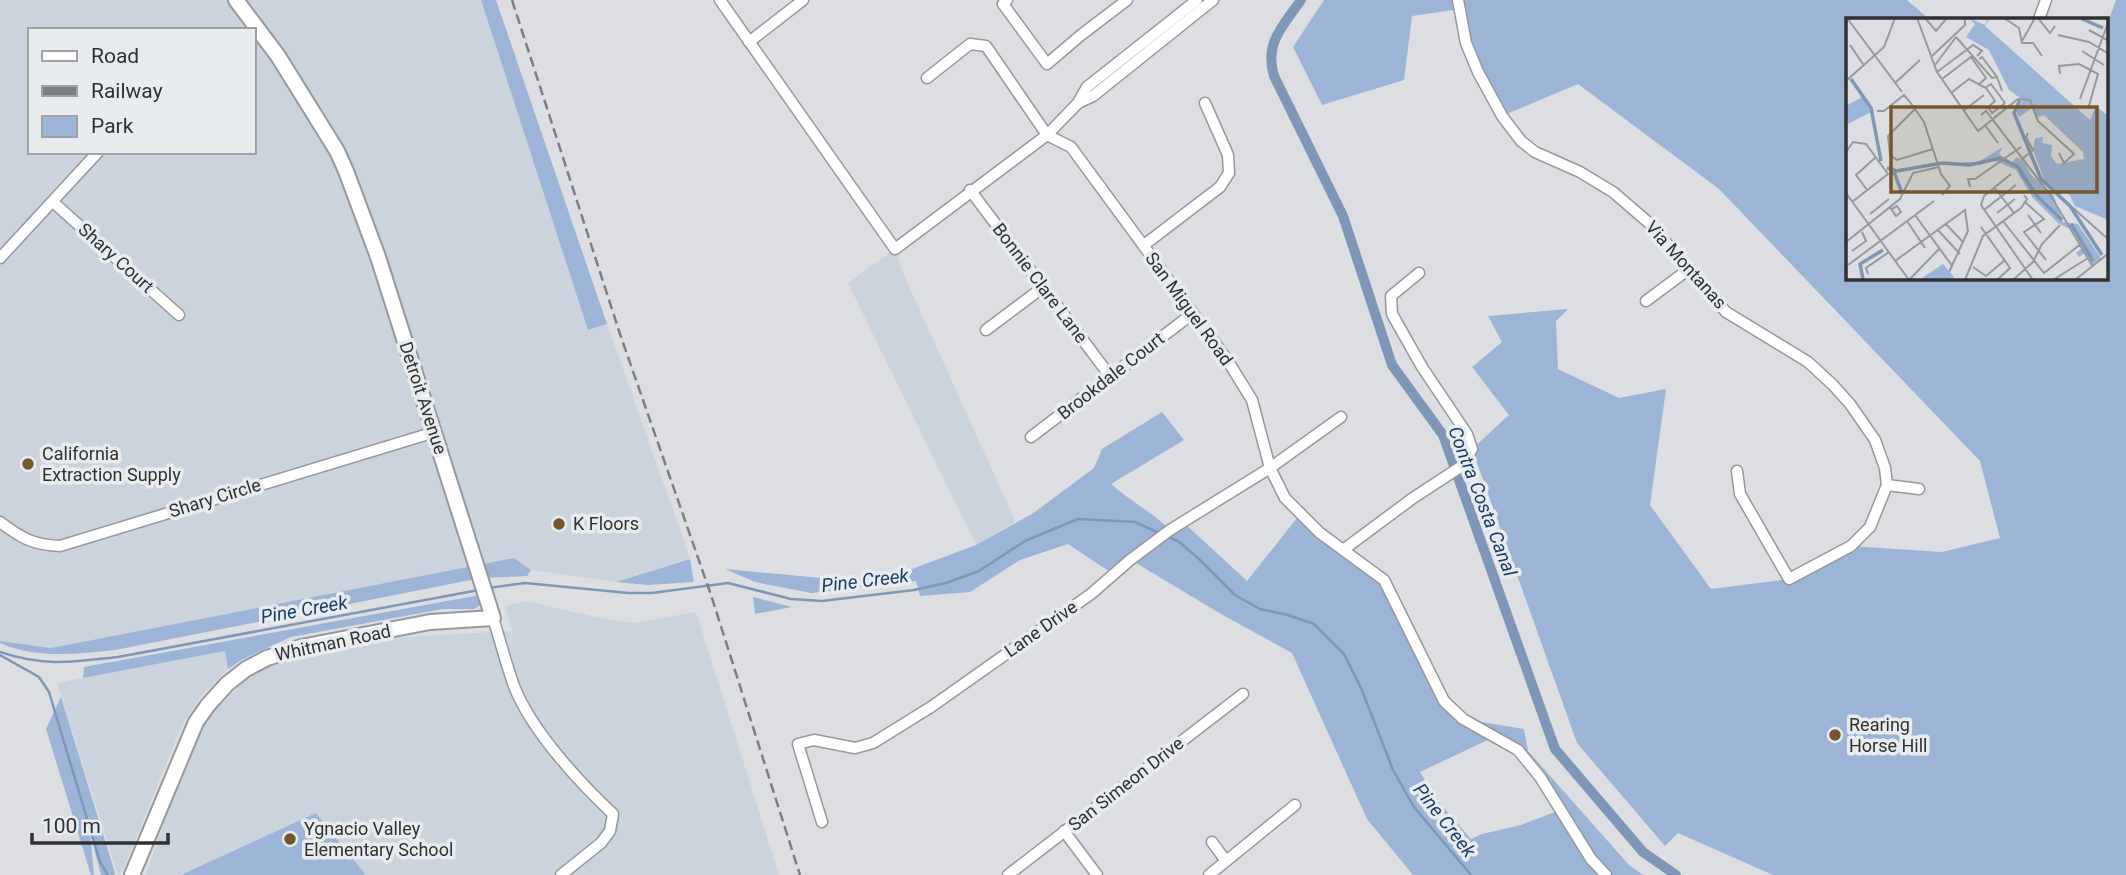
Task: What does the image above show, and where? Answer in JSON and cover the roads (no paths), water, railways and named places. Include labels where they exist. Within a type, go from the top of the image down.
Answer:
[{"type":"street","name":"Detroit Avenue","points":[[236,0],[247,26]]},
{"type":"street","points":[[720,0],[895,249],[970,190],[1047,135],[1078,103],[1087,87],[1197,0]]},
{"type":"street","points":[[749,42],[803,0]]},
{"type":"street","points":[[1007,0],[1003,4],[1047,64],[1081,34],[1127,0]]},
{"type":"street","points":[[1078,103],[1093,96],[1213,0]]},
{"type":"street","name":"Via Montanas","points":[[1458,0],[1466,43],[1478,72],[1502,116],[1521,141],[1535,152],[1580,172],[1613,192],[1649,223],[1726,312],[1808,362],[1850,404],[1878,447],[1887,485]]},
{"type":"street","points":[[2039,18],[2046,0]]},
{"type":"street","name":"Detroit Avenue","points":[[256,35],[278,56],[337,151],[378,257],[515,688],[539,731],[613,814],[610,831],[601,843],[561,875]]},
{"type":"street","points":[[926,78],[970,44],[986,46],[1047,135]]},
{"type":"street","points":[[1144,245],[1220,187],[1229,173],[1227,155],[1205,103]]},
{"type":"street","name":"San Miguel Road","points":[[1047,135],[1071,147],[1226,358],[1252,400],[1270,468],[1286,498],[1320,533],[1384,580],[1444,701],[1463,719],[1518,750],[1540,777],[1591,859],[1606,875]]},
{"type":"street","points":[[0,258],[96,154]]},
{"type":"street","name":"Bonnie Clare Lane","points":[[970,190],[1110,376]]},
{"type":"street","name":"Shary Court","points":[[54,202],[179,315]]},
{"type":"street","points":[[1646,301],[1689,269]]},
{"type":"street","points":[[1343,550],[1413,498],[1462,466],[1472,449],[1467,434],[1422,367],[1392,314],[1391,296],[1419,273]]},
{"type":"street","points":[[986,330],[1042,288]]},
{"type":"street","name":"Brookdale Court","points":[[1031,438],[1192,314]]},
{"type":"street","name":"Lane Drive","points":[[822,822],[798,744],[814,740],[855,748],[873,743],[931,707],[1091,594],[1170,530],[1270,468],[1341,417]]},
{"type":"street","name":"Shary Circle","points":[[0,522],[17,535],[39,545],[60,546],[435,432]]},
{"type":"street","points":[[1737,471],[1740,494],[1789,579],[1851,545],[1870,527],[1887,485],[1919,489]]},
{"type":"street","name":"Whitman Road","points":[[132,875],[196,722],[208,705],[246,669],[267,658],[301,647],[430,622],[493,618]]},
{"type":"street","name":"San Simeon Drive","points":[[1008,875],[1243,694]]},
{"type":"street","points":[[1209,875],[1296,805]]},
{"type":"street","points":[[1064,831],[1097,875]]},
{"type":"street","points":[[1212,842],[1226,861]]},
{"type":"waterway","name":"Contra Costa Canal","points":[[1301,0],[1273,44],[1271,54],[1274,76],[1343,216],[1392,365],[1443,435],[1555,749],[1643,852],[1676,875]]},
{"type":"waterway","name":"Pine Creek","points":[[489,588],[525,583],[652,593],[728,583],[791,599],[822,601],[914,590],[946,583],[979,571],[1025,541],[1078,519],[1135,522],[1159,533]]},
{"type":"waterway","name":"Pine Creek","points":[[1165,536],[1178,541],[1235,595],[1260,609],[1314,624],[1344,654],[1361,688],[1393,770],[1414,807],[1471,875]]},
{"type":"waterway","name":"Pine Creek","points":[[0,652],[45,661],[72,662],[118,657],[479,590]]},
{"type":"waterway","points":[[0,655],[39,677],[49,692],[100,862],[108,875]]},
{"type":"railway","points":[[512,0],[620,334],[711,595],[800,875]]},
{"type":"place","name":"California Extraction Supply","points":[[28,464]]},
{"type":"place","name":"K Floors","points":[[559,524]]},
{"type":"place","name":"Rearing Horse Hill","points":[[1835,735]]},
{"type":"place","name":"Ygnacio Valley Elementary School","points":[[290,839]]}]
